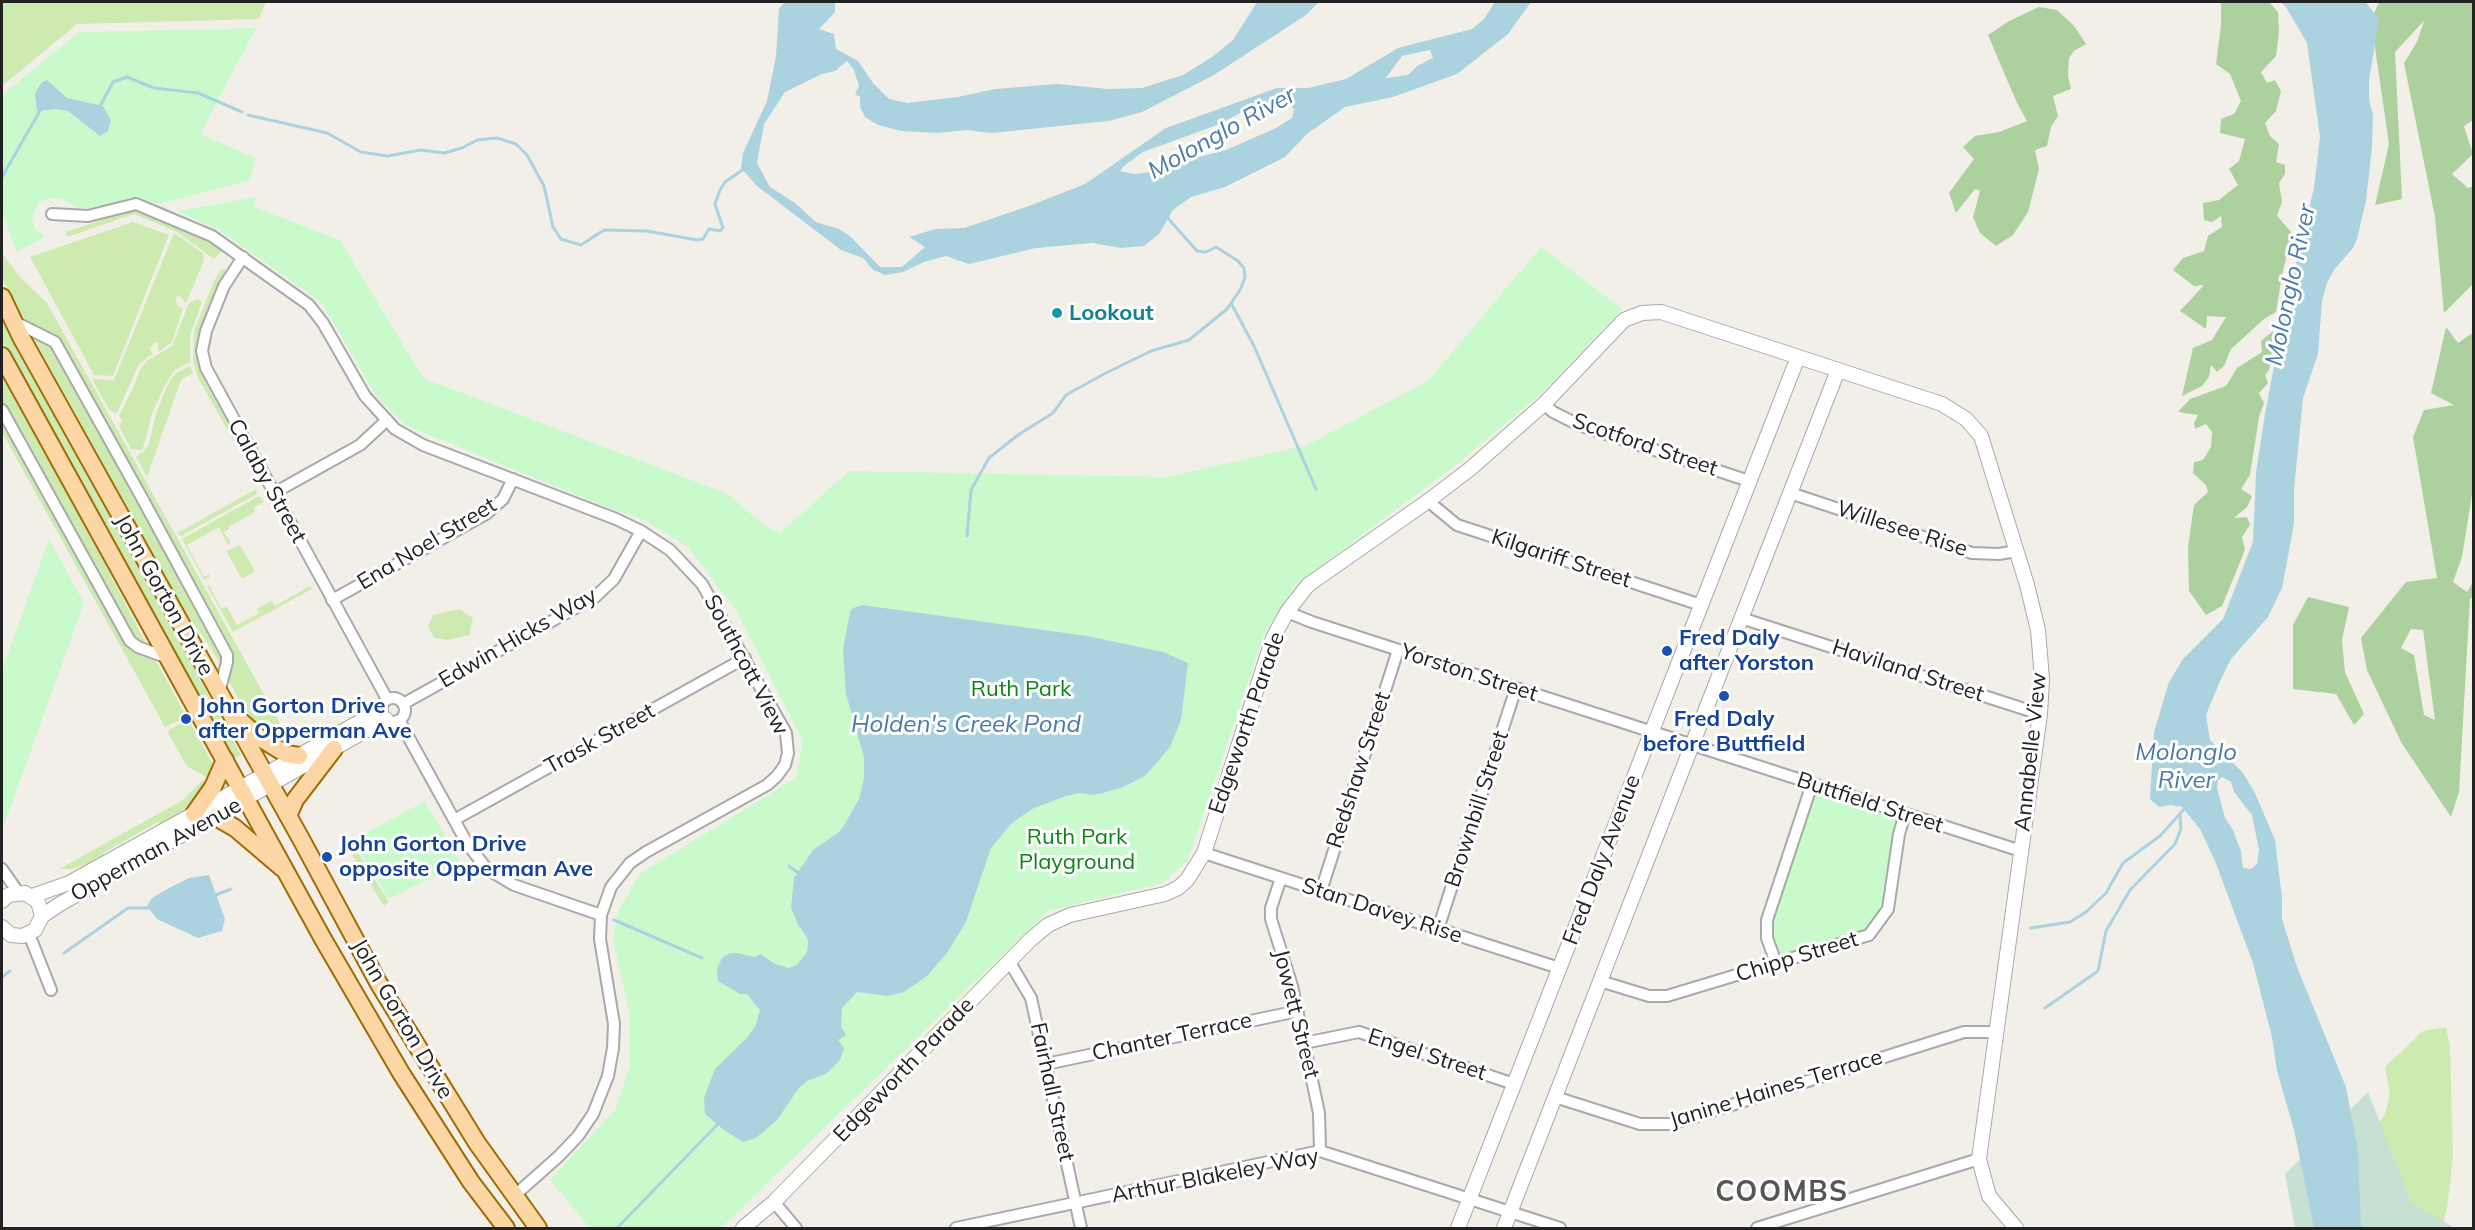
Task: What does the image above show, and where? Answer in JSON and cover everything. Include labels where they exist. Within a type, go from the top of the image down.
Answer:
[{"type":"main road","name":"John Gorton Drive","points":[[2,297],[13,321],[379,984],[434,1076],[538,1228]]},
{"type":"main road","name":"John Gorton Drive","points":[[2,356],[323,939],[401,1073],[465,1173],[506,1228]]},
{"type":"main road","points":[[227,709],[260,738],[286,754],[298,756]]},
{"type":"main road","points":[[288,816],[295,800],[334,749]]},
{"type":"main road","points":[[194,814],[213,787],[225,760]]},
{"type":"main road","points":[[216,817],[235,828],[288,872]]},
{"type":"street","name":"Southcott View","points":[[52,214],[88,216],[128,205],[141,205],[200,230],[243,257],[309,305],[323,323],[363,393],[395,429],[416,441],[641,531],[670,550],[702,584],[786,733],[788,753],[785,765],[767,785],[646,852],[630,863],[611,887],[601,915],[600,939],[614,1024],[608,1076],[593,1114],[578,1136],[514,1196]]},
{"type":"street","name":"Calaby Street","points":[[243,257],[225,283],[204,338],[203,357],[207,372],[332,600],[388,712],[480,862],[504,881],[601,915]]},
{"type":"street","name":"Edgeworth Parade","points":[[743,1228],[774,1202],[1048,925],[1059,919],[1151,898],[1178,888],[1193,873],[1204,853],[1273,638],[1287,612],[1308,585],[1470,469],[1544,404],[1624,320],[1642,313],[1662,312],[1798,357]]},
{"type":"street","points":[[13,321],[55,342],[147,507],[226,655],[227,662],[219,694]]},
{"type":"street","name":"Annabelle View","points":[[1798,357],[1942,404],[1966,419],[1981,436],[2027,585],[2038,630],[2042,679],[2040,714],[1979,1160],[1989,1196],[2016,1228]]},
{"type":"street","name":"Fred Daly Avenue","points":[[1458,1228],[1798,357]]},
{"type":"street","name":"Fred Daly Avenue","points":[[1504,1228],[1838,370]]},
{"type":"street","name":"Scotford Street","points":[[1544,404],[1553,412],[1579,425],[1749,481]]},
{"type":"street","points":[[2,410],[132,643],[168,658]]},
{"type":"street","points":[[274,493],[360,445],[387,420]]},
{"type":"street","name":"Ena Noel Street","points":[[332,600],[486,514],[503,499],[513,479]]},
{"type":"street","name":"Willesee Rise","points":[[1790,493],[1972,553],[1999,554],[2016,551]]},
{"type":"street","name":"Kilgariff Street","points":[[1428,501],[1457,525],[1701,605]]},
{"type":"street","name":"Edwin Hicks Way","points":[[403,704],[595,597],[614,579],[641,531]]},
{"type":"street","name":"Yorston Street","points":[[1287,612],[1305,620],[1652,732]]},
{"type":"street","name":"Haviland Street","points":[[1741,618],[2040,714]]},
{"type":"street","name":"Redshaw Street","points":[[1321,891],[1398,650]]},
{"type":"street","name":"Trask Street","points":[[454,820],[745,658]]},
{"type":"street","name":"Brownbill Street","points":[[1438,929],[1516,688]]},
{"type":"street","points":[[268,780],[298,756],[388,712],[405,711],[403,704],[395,698],[388,712],[334,749],[268,780]]},
{"type":"street","name":"Buttfield Street","points":[[1652,732],[2021,851]]},
{"type":"street","name":"Opperman Avenue","points":[[32,896],[69,883],[194,814],[268,780]]},
{"type":"street","points":[[1776,963],[1767,938],[1767,920],[1812,784]]},
{"type":"street","name":"Opperman Avenue","points":[[42,916],[216,817],[244,793]]},
{"type":"street","name":"Chipp Street","points":[[1600,981],[1649,996],[1667,996],[1869,935],[1888,909],[1899,834],[1905,814]]},
{"type":"street","name":"Stan Davey Rise","points":[[1204,853],[1559,968]]},
{"type":"street","points":[[2,869],[18,892]]},
{"type":"street","name":"Jowett Street","points":[[1281,878],[1271,908],[1271,919],[1298,1011],[1319,1113],[1320,1151]]},
{"type":"street","points":[[2,901],[8,895],[18,892],[32,896],[38,902],[42,916],[36,930],[29,934],[17,937],[5,933]]},
{"type":"street","points":[[29,934],[51,990]]},
{"type":"street","name":"Fairhall Street","points":[[1010,961],[1031,998],[1081,1228]]},
{"type":"street","name":"Chanter Terrace","points":[[1046,1064],[1298,1011]]},
{"type":"street","name":"Engel Street","points":[[1304,1043],[1359,1032],[1514,1084]]},
{"type":"street","name":"Janine Haines Terrace","points":[[1555,1097],[1640,1124],[1671,1124],[1964,1032],[1996,1032]]},
{"type":"street","name":"Arthur Blakeley Way","points":[[956,1228],[1320,1151],[1560,1228]]},
{"type":"street","points":[[1756,1228],[1786,1224],[1979,1160]]},
{"type":"street","points":[[774,1202],[796,1228]]},
{"type":"green space","points":[[2,2],[266,2],[259,19],[77,24],[2,86]]},
{"type":"green space","points":[[2219,2],[2269,2],[2278,12],[2279,32],[2276,56],[2261,72],[2267,83],[2275,80],[2281,91],[2276,111],[2265,123],[2270,136],[2279,144],[2276,162],[2285,165],[2285,174],[2279,183],[2282,202],[2277,216],[2292,233],[2276,312],[2264,319],[2231,349],[2224,366],[2217,372],[2211,365],[2209,377],[2202,386],[2182,396],[2193,348],[2212,340],[2226,317],[2207,316],[2206,329],[2180,311],[2204,285],[2194,286],[2173,270],[2183,258],[2204,251],[2208,236],[2222,227],[2221,216],[2212,222],[2204,220],[2203,203],[2219,200],[2238,185],[2229,169],[2239,161],[2245,139],[2220,133],[2221,119],[2234,114],[2241,101],[2230,74],[2216,64],[2221,25],[2221,4]]},
{"type":"green space","points":[[2379,2],[2473,2],[2473,120],[2464,126],[2473,154],[2452,174],[2468,188],[2473,186],[2473,284],[2444,313],[2435,217],[2404,63],[2417,42],[2424,21],[2395,52],[2402,199],[2375,205],[2389,144],[2371,20]]},
{"type":"green space","points":[[2039,7],[2057,10],[2074,26],[2086,44],[2074,51],[2069,58],[2068,76],[2071,89],[2053,96],[2058,116],[2051,127],[2047,146],[2035,150],[2039,169],[2028,212],[2013,235],[1996,246],[1980,233],[1973,217],[1980,191],[1975,189],[1956,213],[1949,193],[1974,159],[1963,147],[1975,136],[1999,132],[2027,121],[1988,35],[2009,21]]},
{"type":"green space","points":[[256,28],[200,134],[256,158],[249,181],[158,204],[140,198],[124,199],[108,207],[95,209],[77,207],[62,199],[49,198],[38,203],[32,218],[35,229],[45,237],[17,252],[2,211],[2,95],[79,32]]},
{"type":"green space","name":"Ruth Park","points":[[257,197],[254,207],[340,240],[423,378],[728,494],[763,524],[780,533],[849,471],[1167,477],[1307,445],[1428,381],[1541,247],[1622,309],[1544,391],[1457,464],[1295,585],[1264,635],[1188,860],[1163,883],[1048,911],[721,1228],[590,1228],[550,1180],[616,1109],[630,1064],[630,1015],[613,939],[620,907],[641,873],[796,778],[803,741],[737,612],[688,547],[644,520],[601,505],[405,425],[377,397],[321,302],[219,230],[177,211]]},
{"type":"green space","points":[[138,211],[195,234],[217,247],[221,252],[214,259],[177,232],[134,214],[67,237],[66,232],[125,212]]},
{"type":"green space","points":[[133,222],[169,235],[113,376],[94,375],[30,257]]},
{"type":"green space","points":[[174,233],[203,253],[204,260],[186,303],[180,296],[176,297],[177,306],[183,308],[172,342],[158,352],[158,343],[155,342],[150,349],[153,354],[139,364],[117,413],[110,411],[92,379],[114,380]]},
{"type":"green space","points":[[2,253],[19,276],[47,303],[282,727],[284,737],[281,743],[279,744],[255,723],[228,680],[233,659],[229,645],[60,340],[52,333],[28,322],[18,312],[2,277]]},
{"type":"green space","points":[[222,268],[226,271],[199,333],[198,362],[204,379],[258,476],[255,478],[199,380],[193,361],[194,331],[214,281]]},
{"type":"green space","points":[[198,299],[202,302],[190,335],[190,362],[175,370],[166,383],[153,411],[143,448],[141,450],[131,449],[119,426],[122,421],[119,416],[140,370],[148,360],[172,346],[189,303]]},
{"type":"green space","points":[[2,310],[190,653],[198,676],[241,755],[233,759],[2,342]]},
{"type":"green space","points":[[2446,327],[2458,343],[2474,332],[2473,488],[2462,557],[2453,582],[2467,592],[2473,582],[2474,595],[2470,599],[2459,792],[2451,817],[2401,742],[2367,670],[2361,638],[2406,582],[2437,578],[2413,437],[2424,410],[2454,405],[2431,393]],"holes":[[[2411,629],[2423,630],[2435,720],[2424,715],[2414,655],[2401,648]]]},
{"type":"green space","points":[[2273,331],[2274,343],[2269,370],[2265,375],[2268,383],[2259,393],[2264,403],[2259,417],[2250,475],[2241,489],[2252,496],[2247,507],[2234,518],[2247,517],[2250,525],[2242,537],[2245,550],[2222,606],[2206,615],[2189,591],[2188,547],[2194,505],[2208,492],[2206,485],[2193,473],[2194,462],[2203,460],[2211,447],[2212,432],[2206,424],[2195,429],[2194,423],[2198,415],[2178,412],[2190,399],[2226,386],[2237,368],[2262,352],[2261,341]]},
{"type":"green space","points":[[32,335],[52,345],[223,655],[221,665],[183,610]]},
{"type":"green space","points":[[190,366],[193,373],[181,380],[147,477],[136,457],[149,444],[156,413],[169,382],[176,373]]},
{"type":"green space","points":[[2,371],[147,645],[134,639],[2,400]]},
{"type":"green space","points":[[2,418],[126,643],[133,650],[149,656],[157,663],[187,717],[165,727],[2,432]]},
{"type":"green space","points":[[256,489],[257,494],[181,536],[177,533]]},
{"type":"green space","points":[[259,496],[264,502],[253,508],[255,512],[223,532],[231,542],[228,545],[219,527],[187,545],[204,577],[209,574],[210,577],[204,580],[182,539]]},
{"type":"green space","points":[[49,539],[84,603],[4,825],[2,819],[2,670]]},
{"type":"green space","points":[[240,545],[255,571],[242,579],[226,551]]},
{"type":"green space","points":[[209,585],[221,608],[227,607],[237,625],[259,613],[257,609],[271,601],[275,606],[310,586],[312,589],[233,632],[207,586]]},
{"type":"green space","points":[[2308,597],[2349,607],[2342,640],[2345,672],[2364,714],[2354,725],[2336,694],[2293,689],[2293,625]]},
{"type":"green space","points":[[459,609],[473,618],[469,635],[447,640],[434,638],[428,626],[433,615]]},
{"type":"green space","points":[[185,721],[187,726],[191,724],[213,764],[214,768],[209,779],[187,766],[168,733],[169,730]]},
{"type":"green space","points":[[203,780],[208,784],[177,816],[160,825],[158,822],[103,853],[104,856],[96,861],[72,869],[59,869],[183,800]]},
{"type":"green space","points":[[1812,784],[1905,814],[1888,909],[1869,935],[1776,963],[1767,920]]},
{"type":"green space","points":[[425,801],[460,863],[389,899],[353,840]]},
{"type":"green space","points":[[357,851],[389,902],[384,906],[352,855]]},
{"type":"green space","points":[[2446,1027],[2450,1047],[2453,1157],[2447,1209],[2443,1222],[2385,1228],[2379,1123],[2385,1114],[2390,1094],[2385,1067],[2423,1031]]},
{"type":"green space","points":[[2368,1092],[2411,1202],[2455,1228],[2295,1228],[2285,1174]]},
{"type":"water","name":"Molonglo River","points":[[785,2],[835,2],[835,12],[819,29],[834,34],[836,49],[858,61],[873,83],[889,99],[907,103],[958,97],[995,89],[1057,84],[1108,89],[1142,88],[1183,75],[1212,57],[1233,40],[1257,2],[1319,2],[1306,15],[1214,75],[1142,112],[1109,121],[991,133],[967,130],[937,133],[901,131],[878,125],[865,117],[860,107],[860,97],[855,94],[859,86],[854,70],[847,61],[835,71],[822,74],[785,92],[764,124],[757,163],[770,187],[795,203],[816,222],[839,229],[851,237],[880,267],[902,267],[925,247],[909,237],[935,229],[964,228],[1085,184],[1166,128],[1277,88],[1308,88],[1346,79],[1398,48],[1472,29],[1484,19],[1495,2],[1531,2],[1508,34],[1457,74],[1393,97],[1345,107],[1307,134],[1285,157],[1225,187],[1191,197],[1173,210],[1159,234],[1144,246],[1121,248],[1092,243],[1036,248],[969,264],[946,256],[924,262],[903,272],[886,275],[873,270],[863,258],[841,250],[757,186],[741,168],[743,153],[767,101],[776,56],[779,9]],"holes":[[[1430,50],[1433,58],[1417,66],[1408,75],[1386,78],[1402,56]],[[1277,99],[1289,102],[1294,110],[1292,118],[1276,128],[1226,150],[1198,157],[1175,169],[1134,174],[1120,171],[1143,152],[1217,125],[1248,109]]]},
{"type":"water","name":"Molonglo River","points":[[2280,2],[2366,3],[2379,19],[2369,80],[2369,99],[2373,115],[2366,201],[2357,239],[2353,248],[2334,270],[2327,283],[2322,301],[2318,354],[2303,398],[2294,490],[2294,524],[2282,588],[2268,617],[2231,659],[2206,715],[2210,740],[2243,773],[2255,793],[2275,840],[2282,898],[2282,919],[2297,967],[2346,1087],[2358,1151],[2361,1228],[2314,1228],[2294,1130],[2277,1071],[2272,1037],[2253,963],[2215,861],[2200,829],[2182,807],[2171,805],[2159,807],[2150,799],[2154,732],[2169,682],[2183,659],[2223,619],[2253,542],[2256,473],[2265,414],[2282,324],[2314,188],[2320,137],[2307,43],[2286,7]],"holes":[[[2222,777],[2231,782],[2234,792],[2252,815],[2259,850],[2257,864],[2251,869],[2243,868],[2241,851],[2233,830],[2225,818],[2217,787],[2218,780]]]},
{"type":"water","points":[[47,80],[67,98],[103,106],[111,120],[108,131],[100,136],[68,111],[56,109],[37,111],[35,94],[41,83]]},
{"type":"water","name":"Holden's Creek Pond","points":[[862,605],[1087,636],[1163,652],[1188,663],[1181,720],[1170,747],[1145,776],[1107,792],[1066,796],[1032,809],[1012,823],[991,848],[966,922],[947,953],[927,976],[904,992],[888,996],[857,992],[842,1008],[841,1027],[845,1036],[838,1040],[844,1048],[840,1060],[826,1074],[807,1081],[798,1089],[777,1120],[762,1133],[754,1139],[743,1142],[705,1114],[704,1098],[715,1069],[747,1038],[756,1025],[760,1010],[747,994],[740,994],[718,981],[717,969],[722,958],[730,953],[755,957],[760,954],[775,964],[789,968],[797,965],[807,952],[808,941],[791,908],[794,878],[813,850],[839,832],[845,824],[859,799],[864,778],[864,757],[846,694],[843,650],[850,612],[853,608]]},
{"type":"water","points":[[209,875],[225,919],[222,931],[198,938],[157,919],[147,906],[152,898],[189,878]]},
{"type":"waterway","points":[[99,108],[113,82],[127,77],[154,88],[198,93],[242,112]]},
{"type":"waterway","points":[[2,177],[41,109]]},
{"type":"waterway","points":[[248,115],[327,133],[361,152],[387,156],[421,150],[444,153],[462,148],[477,140],[497,138],[516,144],[527,155],[544,186],[553,227],[561,239],[581,245],[604,230],[647,231],[697,240],[703,239],[709,229],[720,231],[723,228],[715,204],[725,182],[744,169]]},
{"type":"waterway","points":[[967,536],[971,490],[989,458],[1018,435],[1053,413],[1066,395],[1151,351],[1189,340],[1227,309],[1240,290],[1245,278],[1244,268],[1238,261],[1216,247],[1206,252],[1197,251],[1166,216]]},
{"type":"waterway","points":[[1231,303],[1254,346],[1316,489]]},
{"type":"waterway","points":[[2031,928],[2070,922],[2086,912],[2106,893],[2123,863],[2160,836],[2186,807]]},
{"type":"waterway","points":[[2045,1008],[2098,971],[2106,931],[2130,890],[2175,844],[2181,829],[2180,814]]},
{"type":"waterway","points":[[789,866],[797,872]]},
{"type":"waterway","points":[[213,896],[231,889]]},
{"type":"waterway","points":[[64,953],[128,908],[152,908]]},
{"type":"waterway","points":[[614,920],[702,958]]},
{"type":"waterway","points":[[2,977],[10,971]]},
{"type":"waterway","points":[[617,1228],[717,1125]]},
{"type":"place","name":"Lookout","points":[[1057,313]]},
{"type":"place","name":"Fred Daly after Yorston","points":[[1667,651]]},
{"type":"place","name":"Fred Daly before Buttfield","points":[[1724,696]]},
{"type":"place","name":"John Gorton Drive after Opperman Ave","points":[[186,719]]},
{"type":"place","name":"John Gorton Drive opposite Opperman Ave","points":[[327,857]]},
{"type":"district","name":"COOMBS","points":[[1782,1193]]},
{"type":"park label","name":"Ruth Park Playground","points":[[1077,850]]}]
